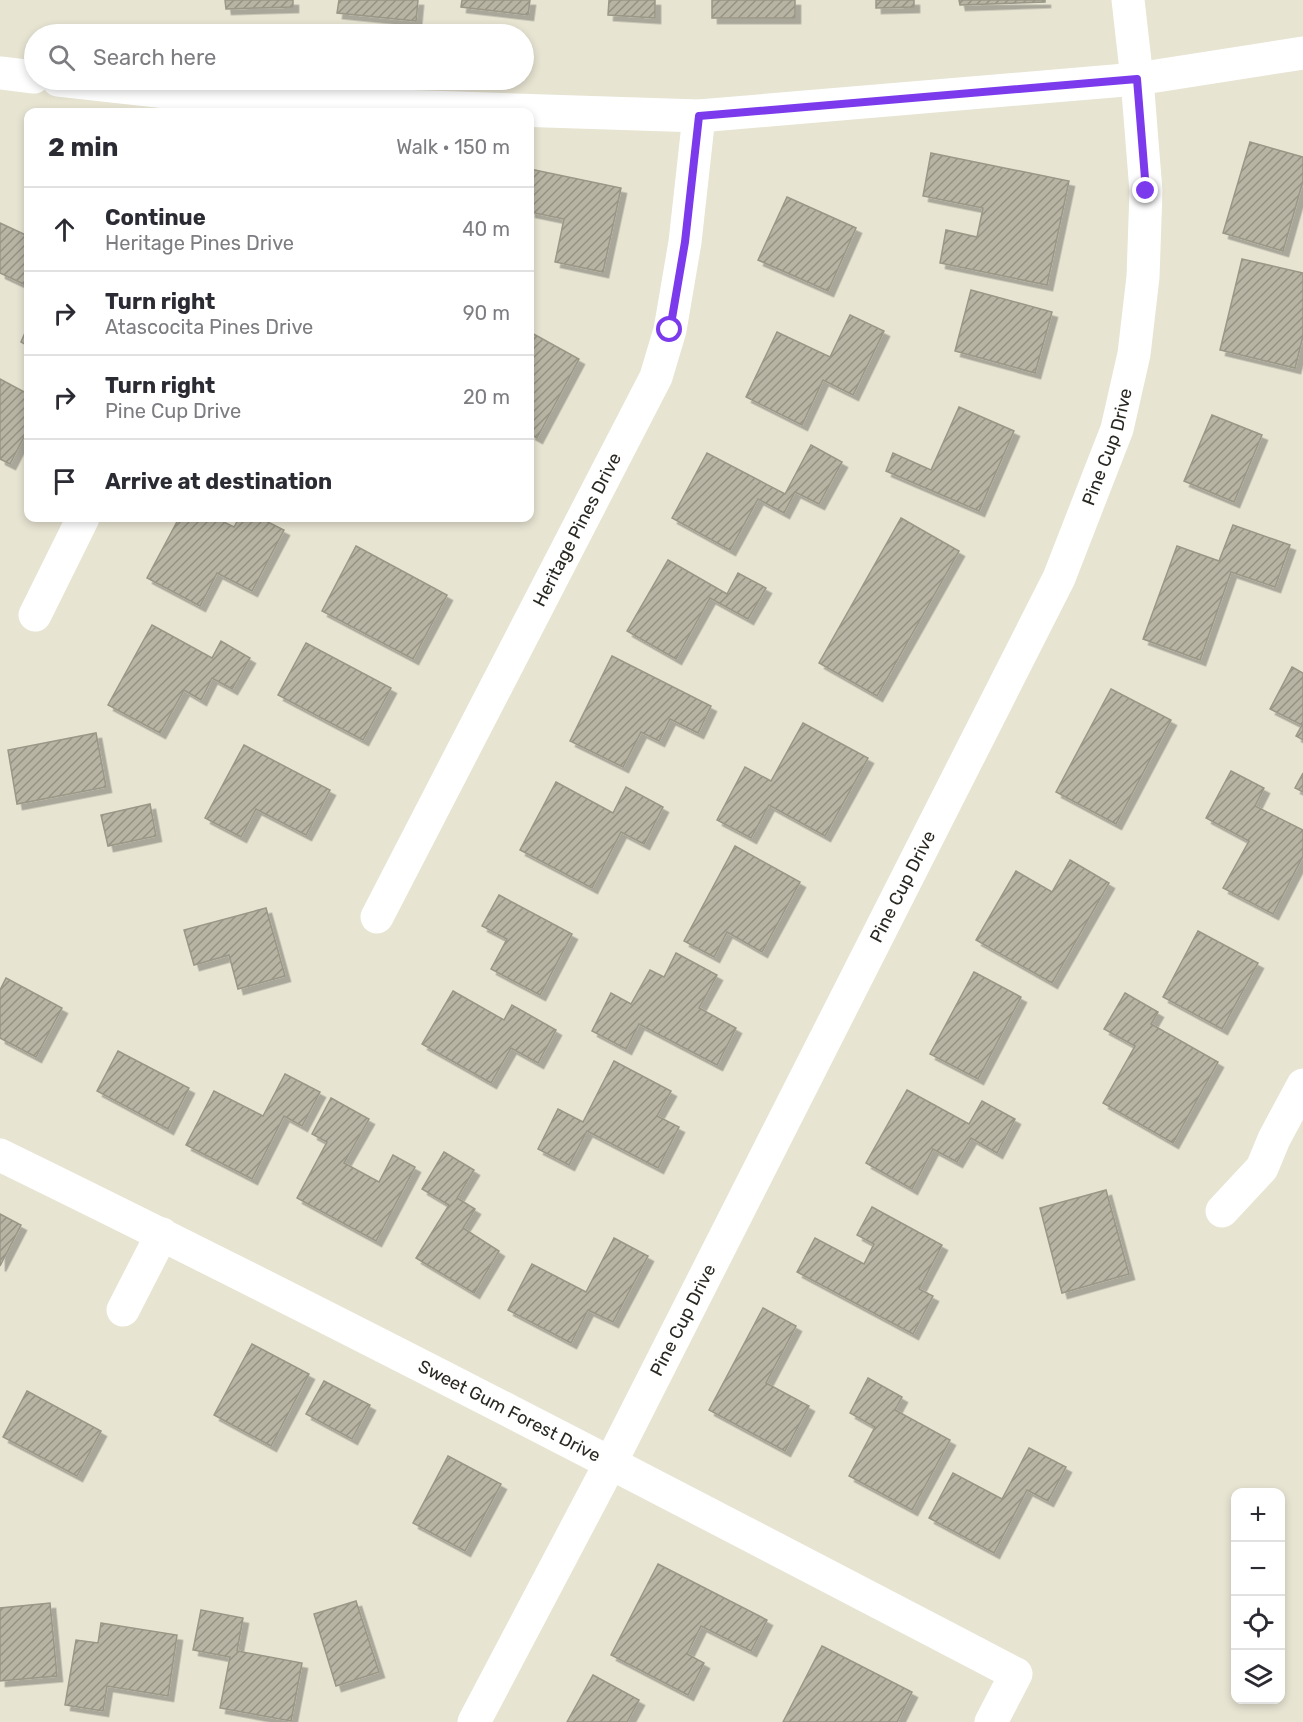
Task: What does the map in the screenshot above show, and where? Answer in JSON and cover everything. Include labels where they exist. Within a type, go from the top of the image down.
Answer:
[{"type":"street","name":"Pine Cup Drive","points":[[474,1722],[611,1462],[1059,578],[1117,429],[1134,354],[1141,288],[1146,191],[1128,0]]},
{"type":"street","points":[[534,113],[699,116],[1137,79],[1303,53]]},
{"type":"street","points":[[0,73],[24,76]]},
{"type":"street","points":[[128,90],[247,107],[297,108]]},
{"type":"street","name":"Heritage Pines Drive","points":[[378,917],[656,377],[672,319],[685,242],[699,116]]},
{"type":"street","points":[[34,615],[81,522]]},
{"type":"street","points":[[1222,1211],[1262,1168],[1303,1084]]},
{"type":"street","name":"Sweet Gum Forest Drive","points":[[0,1155],[162,1234],[611,1462],[1016,1674],[991,1722]]},
{"type":"street","points":[[123,1310],[162,1234]]},
{"type":"building","points":[[225,0],[293,0],[293,7],[226,9]]},
{"type":"building","points":[[339,0],[418,0],[416,21],[337,13]]},
{"type":"building","points":[[462,0],[530,0],[528,15],[461,7]]},
{"type":"building","points":[[609,0],[655,0],[655,18],[608,15]]},
{"type":"building","points":[[712,0],[795,0],[795,18],[712,18]]},
{"type":"building","points":[[876,0],[914,0],[914,7],[876,8]]},
{"type":"building","points":[[959,0],[1045,0],[1045,2],[960,5]]},
{"type":"building","points":[[1250,142],[1303,157],[1303,181],[1283,251],[1223,233]]},
{"type":"building","points":[[931,153],[1069,181],[1047,285],[940,263],[946,230],[977,237],[983,208],[923,196]]},
{"type":"building","points":[[534,170],[621,188],[603,272],[555,262],[564,219],[534,213]]},
{"type":"building","points":[[787,197],[856,228],[828,291],[758,260]]},
{"type":"building","points":[[0,223],[24,234],[24,284],[0,273]]},
{"type":"building","points":[[1242,259],[1303,273],[1303,336],[1295,368],[1220,350]]},
{"type":"building","points":[[971,290],[1052,312],[1035,373],[955,351]]},
{"type":"building","points":[[850,315],[884,331],[853,395],[823,380],[802,425],[746,397],[777,332],[830,357]]},
{"type":"building","points":[[534,334],[579,359],[537,438],[534,436]]},
{"type":"building","points":[[0,379],[24,392],[24,437],[10,464],[0,459]]},
{"type":"building","points":[[959,407],[1014,431],[979,511],[886,471],[893,453],[931,470]]},
{"type":"building","points":[[1212,415],[1262,435],[1234,502],[1184,481]]},
{"type":"building","points":[[811,445],[842,462],[819,504],[795,492],[784,513],[758,499],[730,550],[672,518],[707,453],[785,494]]},
{"type":"building","points":[[901,518],[959,551],[877,696],[819,663]]},
{"type":"building","points":[[177,522],[224,522],[234,527],[237,522],[268,522],[284,530],[252,591],[217,573],[200,606],[147,578]]},
{"type":"building","points":[[1233,525],[1290,545],[1275,587],[1231,572],[1200,660],[1143,639],[1177,546],[1219,561]]},
{"type":"building","points":[[356,546],[447,595],[413,659],[322,611]]},
{"type":"building","points":[[668,560],[727,594],[738,573],[766,588],[748,619],[710,598],[676,659],[627,631]]},
{"type":"building","points":[[152,625],[212,658],[221,641],[250,658],[232,689],[212,678],[201,700],[184,690],[160,733],[108,705]]},
{"type":"building","points":[[306,643],[391,688],[363,740],[278,695]]},
{"type":"building","points":[[612,656],[711,706],[698,733],[670,719],[659,741],[641,732],[623,767],[570,741]]},
{"type":"building","points":[[1292,667],[1303,673],[1303,740],[1296,736],[1302,725],[1270,709]]},
{"type":"building","points":[[1111,689],[1171,720],[1116,824],[1056,792]]},
{"type":"building","points":[[803,723],[868,758],[825,836],[769,805],[751,838],[717,820],[745,767],[771,781]]},
{"type":"building","points":[[96,733],[106,787],[17,804],[8,750]]},
{"type":"building","points":[[244,745],[330,790],[306,835],[256,809],[241,837],[205,818]]},
{"type":"building","points":[[1231,771],[1264,788],[1255,806],[1303,830],[1303,856],[1273,914],[1223,888],[1249,841],[1206,818]]},
{"type":"building","points":[[1303,773],[1303,792],[1295,788]]},
{"type":"building","points":[[556,782],[613,813],[626,787],[663,807],[644,844],[621,832],[592,888],[520,850]]},
{"type":"building","points":[[150,804],[156,836],[108,846],[101,815]]},
{"type":"building","points":[[735,846],[800,882],[762,952],[727,932],[714,957],[684,941]]},
{"type":"building","points":[[1070,860],[1109,883],[1052,983],[976,940],[1016,871],[1052,892]]},
{"type":"building","points":[[499,895],[572,934],[540,995],[491,969],[507,939],[482,926]]},
{"type":"building","points":[[266,908],[285,976],[238,989],[229,955],[194,965],[184,930]]},
{"type":"building","points":[[1198,931],[1258,963],[1222,1029],[1163,997]]},
{"type":"building","points":[[676,953],[717,975],[699,1008],[736,1028],[717,1065],[639,1024],[626,1049],[592,1031],[611,993],[631,1004],[650,970],[664,977]]},
{"type":"building","points":[[974,972],[1021,997],[978,1079],[930,1054]]},
{"type":"building","points":[[6,978],[62,1008],[36,1057],[0,1038],[0,990]]},
{"type":"building","points":[[453,991],[504,1020],[512,1005],[556,1030],[538,1063],[511,1048],[491,1083],[422,1044]]},
{"type":"building","points":[[1125,993],[1158,1012],[1151,1024],[1218,1062],[1173,1143],[1103,1103],[1135,1046],[1104,1029]]},
{"type":"building","points":[[118,1051],[189,1088],[168,1129],[97,1091]]},
{"type":"building","points":[[614,1061],[671,1091],[657,1116],[679,1127],[658,1168],[587,1131],[569,1165],[538,1149],[558,1109],[583,1122]]},
{"type":"building","points":[[285,1074],[320,1092],[302,1126],[284,1116],[252,1179],[186,1145],[214,1091],[263,1116]]},
{"type":"building","points":[[907,1090],[969,1124],[982,1101],[1015,1119],[997,1153],[971,1138],[957,1162],[933,1149],[912,1189],[866,1163]]},
{"type":"building","points":[[331,1098],[369,1119],[344,1163],[379,1182],[393,1155],[415,1167],[376,1241],[297,1198],[327,1142],[312,1134]]},
{"type":"building","points":[[444,1152],[474,1170],[457,1198],[475,1209],[463,1228],[499,1251],[474,1293],[416,1258],[449,1205],[422,1189]]},
{"type":"building","points":[[1106,1190],[1129,1274],[1062,1293],[1040,1208]]},
{"type":"building","points":[[872,1207],[942,1245],[919,1289],[933,1296],[913,1334],[797,1272],[815,1238],[864,1264],[874,1244],[857,1235]]},
{"type":"building","points":[[0,1214],[21,1225],[0,1266]]},
{"type":"building","points":[[614,1238],[648,1256],[613,1322],[588,1310],[571,1343],[508,1310],[532,1264],[586,1292]]},
{"type":"building","points":[[763,1308],[796,1326],[766,1383],[809,1406],[785,1451],[709,1410]]},
{"type":"building","points":[[252,1344],[309,1374],[271,1446],[214,1415]]},
{"type":"building","points":[[868,1378],[902,1397],[895,1410],[950,1440],[912,1510],[849,1476],[875,1427],[850,1413]]},
{"type":"building","points":[[324,1381],[370,1405],[352,1439],[306,1414]]},
{"type":"building","points":[[27,1391],[101,1431],[77,1476],[3,1437]]},
{"type":"building","points":[[1029,1448],[1066,1467],[1048,1501],[1027,1490],[994,1553],[929,1518],[953,1473],[1002,1499]]},
{"type":"building","points":[[448,1456],[501,1484],[465,1551],[413,1523]]},
{"type":"building","points":[[658,1564],[767,1620],[751,1651],[701,1626],[687,1654],[704,1663],[688,1695],[611,1655]]},
{"type":"building","points":[[356,1601],[379,1672],[336,1686],[314,1614]]},
{"type":"building","points":[[50,1603],[57,1676],[0,1681],[0,1608]]},
{"type":"building","points":[[201,1610],[243,1618],[237,1651],[302,1663],[291,1721],[220,1708],[230,1657],[193,1650]]},
{"type":"building","points":[[101,1623],[177,1635],[168,1696],[107,1686],[103,1711],[65,1705],[76,1640],[98,1643]]},
{"type":"building","points":[[822,1646],[912,1692],[897,1722],[783,1722]]},
{"type":"building","points":[[593,1675],[639,1700],[627,1722],[567,1722]]},
{"type":"route","points":[[670,330],[685,242],[699,116],[1137,79],[1146,191]]}]
